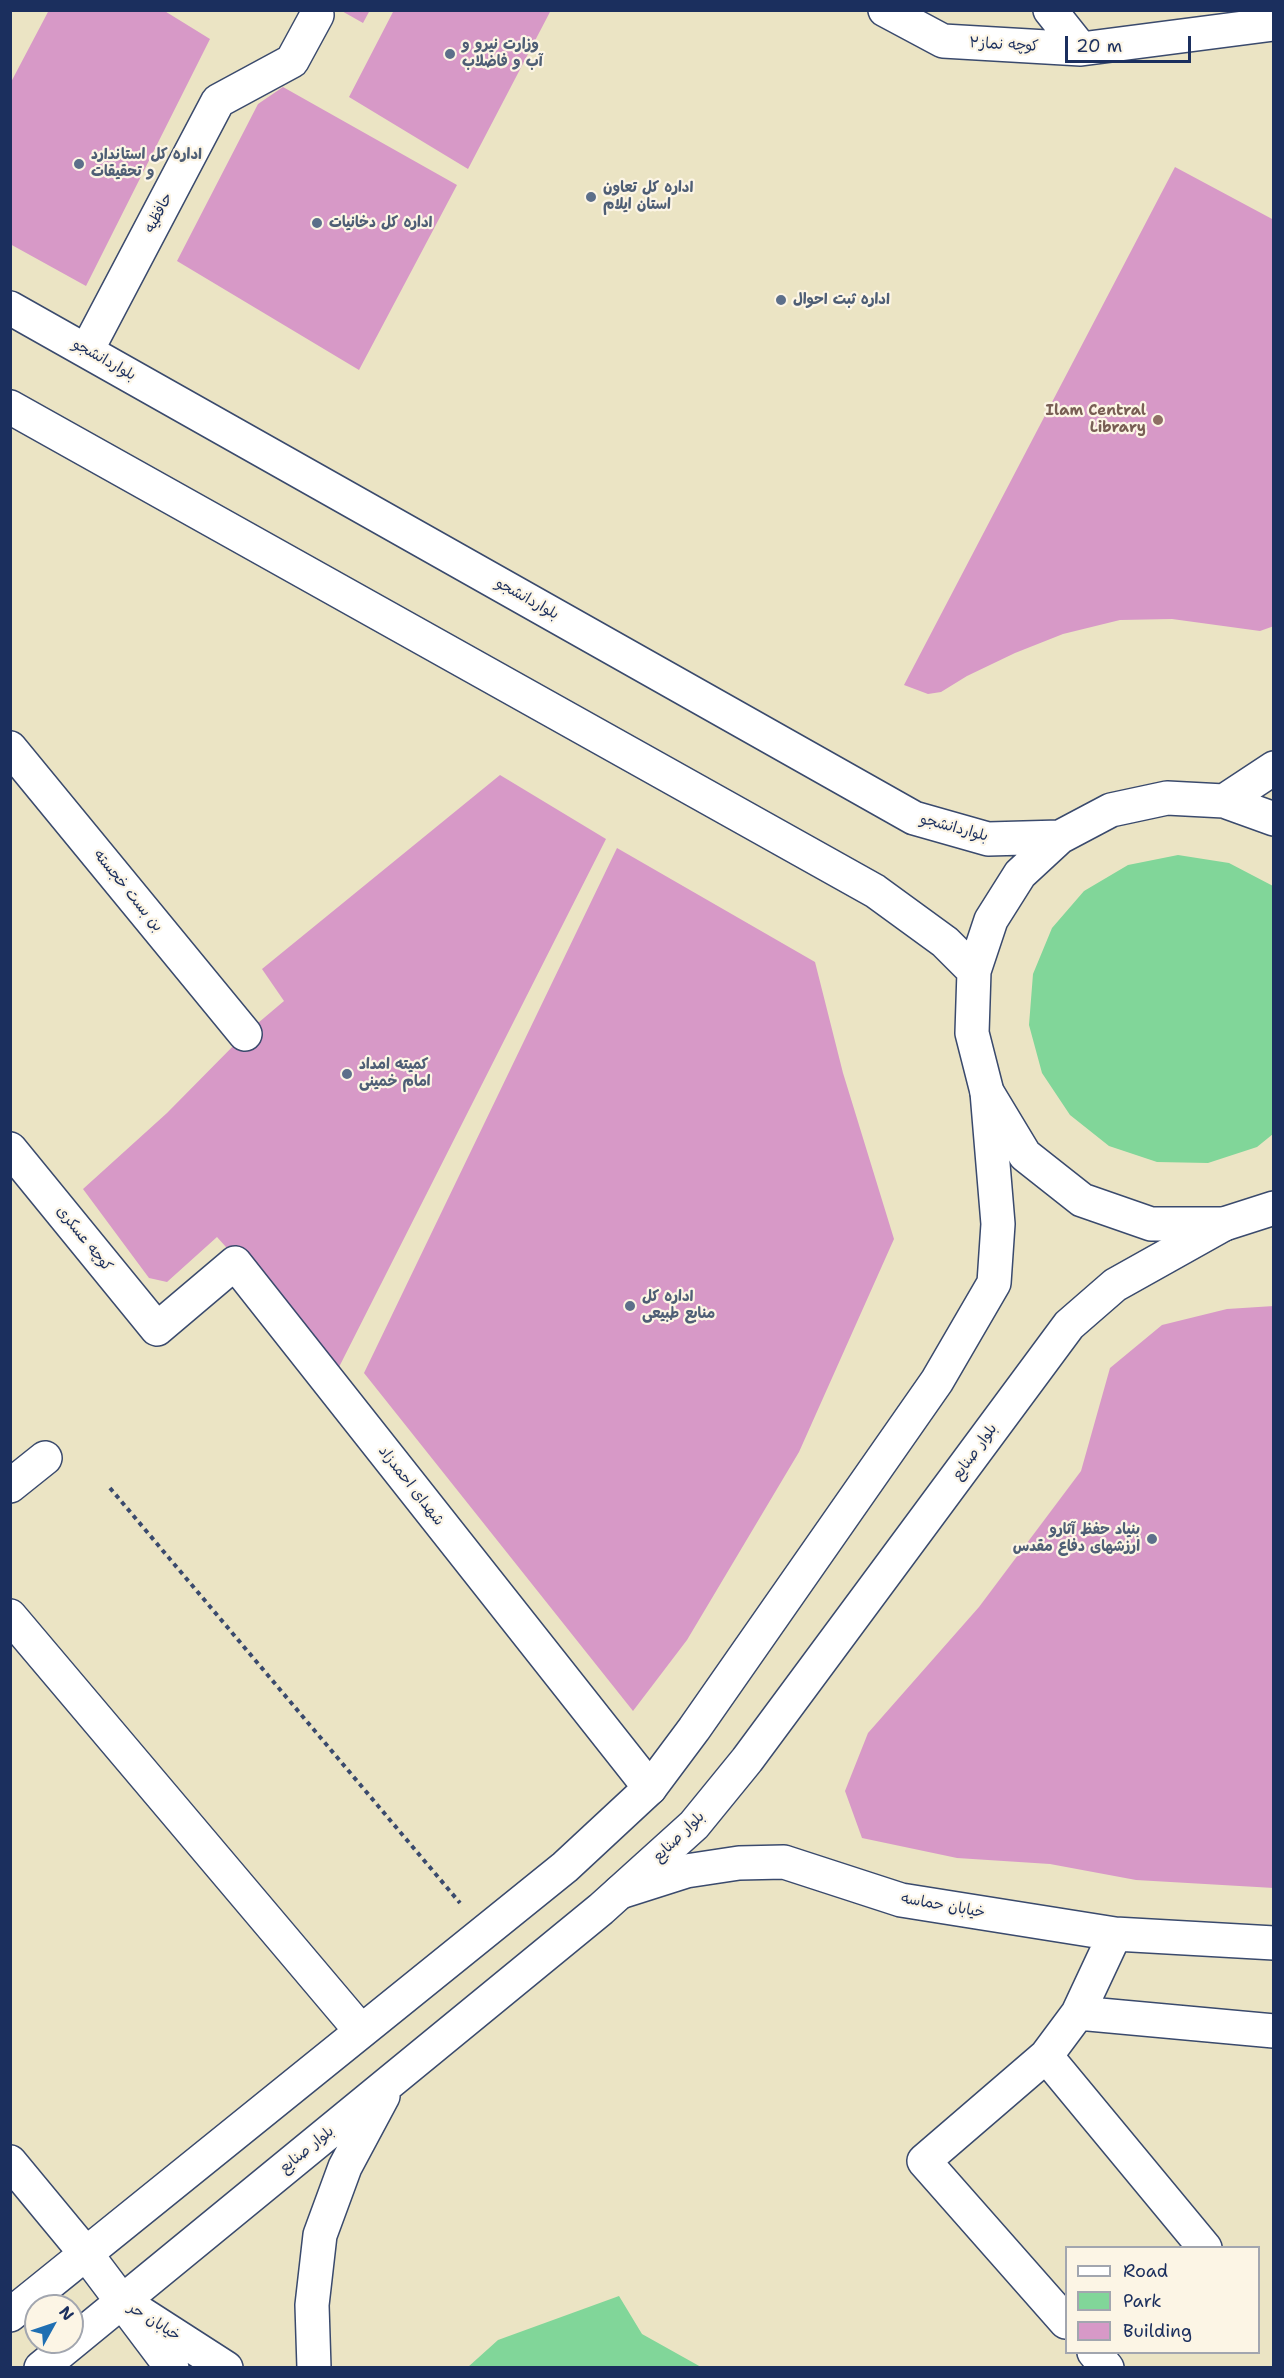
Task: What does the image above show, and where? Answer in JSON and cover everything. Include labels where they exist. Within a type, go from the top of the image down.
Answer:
[{"type":"street","name":"کوچه نماز۲","points":[[885,10],[943,41],[1082,49],[1274,24]]},
{"type":"street","points":[[1050,10],[1082,49]]},
{"type":"street","name":"حافظیه","points":[[87,350],[218,101],[292,61],[317,15]]},
{"type":"street","name":"بلواردانشجو","points":[[10,308],[914,818],[988,839],[1060,837]]},
{"type":"street","points":[[10,406],[875,891],[945,942],[974,971]]},
{"type":"street","name":"بن بست خجسته","points":[[10,748],[245,1034]]},
{"type":"street","points":[[1224,801],[1274,768]]},
{"type":"street","points":[[10,2316],[565,1867],[650,1788],[694,1729],[937,1381],[994,1283],[998,1224],[987,1092],[972,1033],[974,971],[991,920],[1020,874],[1060,837],[1111,810],[1167,798],[1224,801],[1274,819]]},
{"type":"street","points":[[987,1092],[1025,1155],[1082,1200],[1151,1224],[1224,1224],[1274,1208]]},
{"type":"street","name":"کوچه عسکری","points":[[10,1149],[157,1329]]},
{"type":"street","name":"بلوار صنایع","points":[[41,2367],[620,1892],[694,1825],[747,1760],[1069,1325],[1115,1285],[1224,1224]]},
{"type":"street","name":"شهدای احمدزاد","points":[[157,1329],[235,1263],[650,1788]]},
{"type":"street","points":[[10,1486],[45,1458]]},
{"type":"street","points":[[10,1616],[361,2031]]},
{"type":"street","name":"خیابان حماسه","points":[[620,1892],[686,1870],[739,1863],[784,1862],[901,1900],[1115,1934],[1274,1943]]},
{"type":"street","points":[[1065,2321],[924,2161],[1046,2056],[1078,2013],[1115,1934]]},
{"type":"street","points":[[1078,2013],[1274,2031]]},
{"type":"street","points":[[1046,2056],[1204,2246]]},
{"type":"street","points":[[314,2367],[312,2305],[320,2235],[345,2167],[392,2081]]},
{"type":"street","points":[[10,2162],[87,2255],[122,2302]]},
{"type":"street","name":"خیابان حر","points":[[122,2302],[172,2367]]},
{"type":"street","name":"خیابان حر","points":[[122,2302],[226,2367]]},
{"type":"street","points":[[1096,2354],[1107,2367]]},
{"type":"path","points":[[110,1488],[484,1931]]},
{"type":"green space","points":[[1178,855],[1229,863],[1273,886],[1273,1134],[1257,1147],[1208,1163],[1157,1162],[1109,1146],[1070,1115],[1042,1073],[1029,1025],[1033,974],[1052,928],[1084,891],[1128,865]]},
{"type":"green space","points":[[619,2296],[642,2334],[701,2367],[468,2367],[498,2340]]},
{"type":"building","name":"اداره کل استاندارد و تحقیقات","points":[[49,10],[163,10],[210,39],[86,286],[10,244],[10,84]]},
{"type":"building","points":[[340,10],[370,10],[363,23]]},
{"type":"building","name":"وزارت نیرو و آب و فاضلاب","points":[[394,10],[551,10],[468,169],[349,97]]},
{"type":"building","name":"اداره کل دخانیات","points":[[283,87],[457,185],[359,370],[177,261],[258,104]]},
{"type":"building","name":"Ilam Central Library","points":[[1175,167],[1274,220],[1274,626],[1260,631],[1172,619],[1120,620],[1063,634],[1015,653],[967,676],[941,692],[928,694],[904,685]]},
{"type":"building","name":"کمیته امداد امام خمینی","points":[[500,775],[606,839],[337,1371],[217,1237],[167,1282],[149,1278],[83,1189],[167,1113],[245,1034],[284,1001],[262,969]]},
{"type":"building","name":"اداره کل منابع طبیعی","points":[[617,848],[815,962],[843,1073],[894,1239],[799,1452],[687,1640],[633,1711],[364,1373]]},
{"type":"building","name":"بنیاد حفظ آثارو ارزشهای دفاع مقدس","points":[[1274,1306],[1274,1888],[1136,1880],[1050,1864],[957,1858],[862,1838],[845,1791],[868,1733],[979,1607],[1081,1471],[1110,1368],[1162,1325],[1227,1309]]},
{"type":"place","name":"وزارت نیرو و آب و فاضلاب","points":[[450,54]]},
{"type":"place","name":"اداره کل استاندارد و تحقیقات","points":[[79,164]]},
{"type":"place","name":"اداره کل تعاون استان ایلام","points":[[591,197]]},
{"type":"place","name":"اداره کل دخانیات","points":[[317,223]]},
{"type":"place","name":"اداره ثبت احوال","points":[[781,300]]},
{"type":"place","name":"Ilam Central Library","points":[[1158,420]]},
{"type":"place","name":"کمیته امداد امام خمینی","points":[[347,1074]]},
{"type":"place","name":"اداره کل منابع طبیعی","points":[[630,1306]]},
{"type":"place","name":"بنیاد حفظ آثارو ارزشهای دفاع مقدس","points":[[1152,1539]]}]
